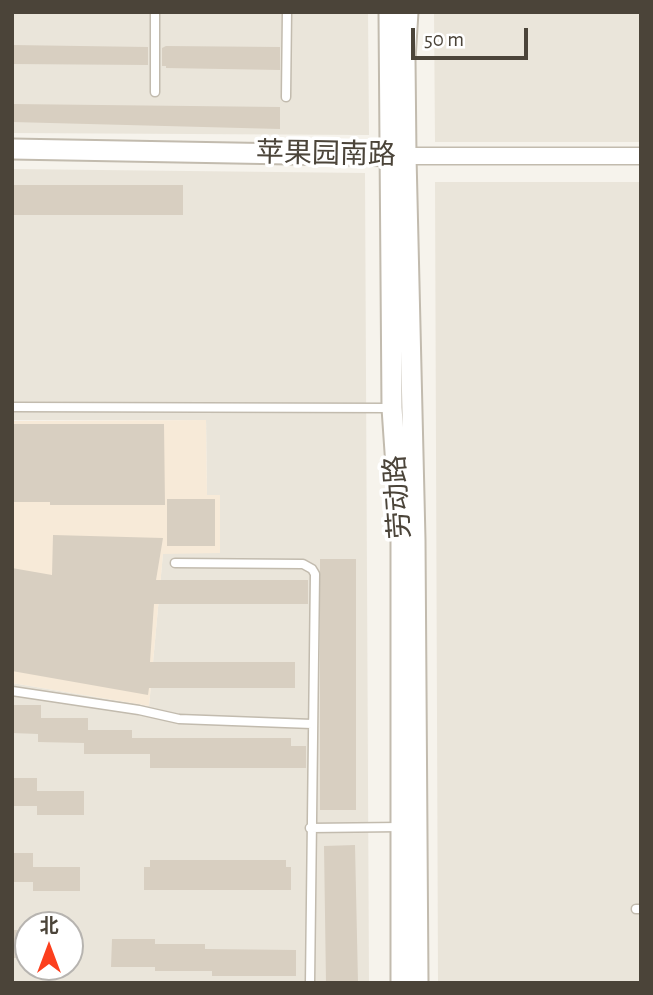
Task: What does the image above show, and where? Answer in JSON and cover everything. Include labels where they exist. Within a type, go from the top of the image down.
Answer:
[{"type":"street","name":"劳动路","points":[[389,12],[415,540],[418,983]]},
{"type":"street","name":"劳动路","points":[[401,983],[401,539],[392,408],[398,156],[408,12]]},
{"type":"street","name":"苹果园南路","points":[[12,149],[398,156],[641,156]]},
{"type":"lane","points":[[155,12],[155,93]]},
{"type":"lane","points":[[286,97],[287,12]]},
{"type":"lane","points":[[12,407],[392,408]]},
{"type":"lane","points":[[175,563],[303,564],[315,574],[310,983]]},
{"type":"lane","points":[[12,691],[139,710],[179,719],[312,724]]},
{"type":"lane","points":[[310,828],[401,827]]},
{"type":"shaded area","points":[[12,12],[368,12],[369,135],[12,133]]},
{"type":"shaded area","points":[[434,12],[641,12],[641,142],[435,142]]},
{"type":"shaded area","points":[[12,169],[365,173],[369,983],[12,983],[12,683],[149,706],[163,553],[220,553],[220,495],[207,495],[206,420],[12,420]]},
{"type":"shaded area","points":[[435,182],[641,182],[641,983],[438,983]]},
{"type":"shaded area","points":[[206,420],[207,495],[220,495],[220,553],[163,554],[149,706],[12,683],[12,421]]},
{"type":"building","points":[[12,45],[148,47],[148,65],[12,64]]},
{"type":"building","points":[[280,47],[280,70],[166,68],[162,66],[162,48]]},
{"type":"building","points":[[12,104],[280,107],[280,129],[12,122]]},
{"type":"building","points":[[12,185],[183,185],[183,215],[12,215]]},
{"type":"building","points":[[12,424],[164,424],[165,505],[50,505],[50,502],[12,502]]},
{"type":"building","points":[[167,499],[215,499],[215,546],[167,546]]},
{"type":"building","points":[[53,535],[163,538],[156,580],[308,580],[308,604],[154,604],[150,662],[295,662],[295,688],[149,688],[148,695],[12,671],[12,568],[52,575]]},
{"type":"building","points":[[320,559],[356,559],[356,810],[320,810]]},
{"type":"building","points":[[12,705],[41,705],[41,718],[88,718],[88,730],[132,730],[132,738],[291,738],[291,746],[306,746],[306,768],[150,768],[150,754],[84,754],[84,743],[38,742],[38,734],[12,733]]},
{"type":"building","points":[[12,778],[37,778],[37,791],[84,791],[84,815],[37,815],[37,806],[12,806]]},
{"type":"building","points":[[355,845],[358,983],[326,983],[324,846]]},
{"type":"building","points":[[12,853],[33,853],[33,867],[80,867],[80,891],[33,891],[33,882],[12,882]]},
{"type":"building","points":[[150,860],[286,860],[286,867],[291,867],[291,890],[144,890],[144,867],[150,867]]},
{"type":"building","points":[[12,930],[14,930],[14,958]]},
{"type":"building","points":[[112,939],[155,939],[155,944],[205,944],[205,949],[296,950],[296,976],[212,976],[212,971],[155,971],[155,967],[111,967]]}]
